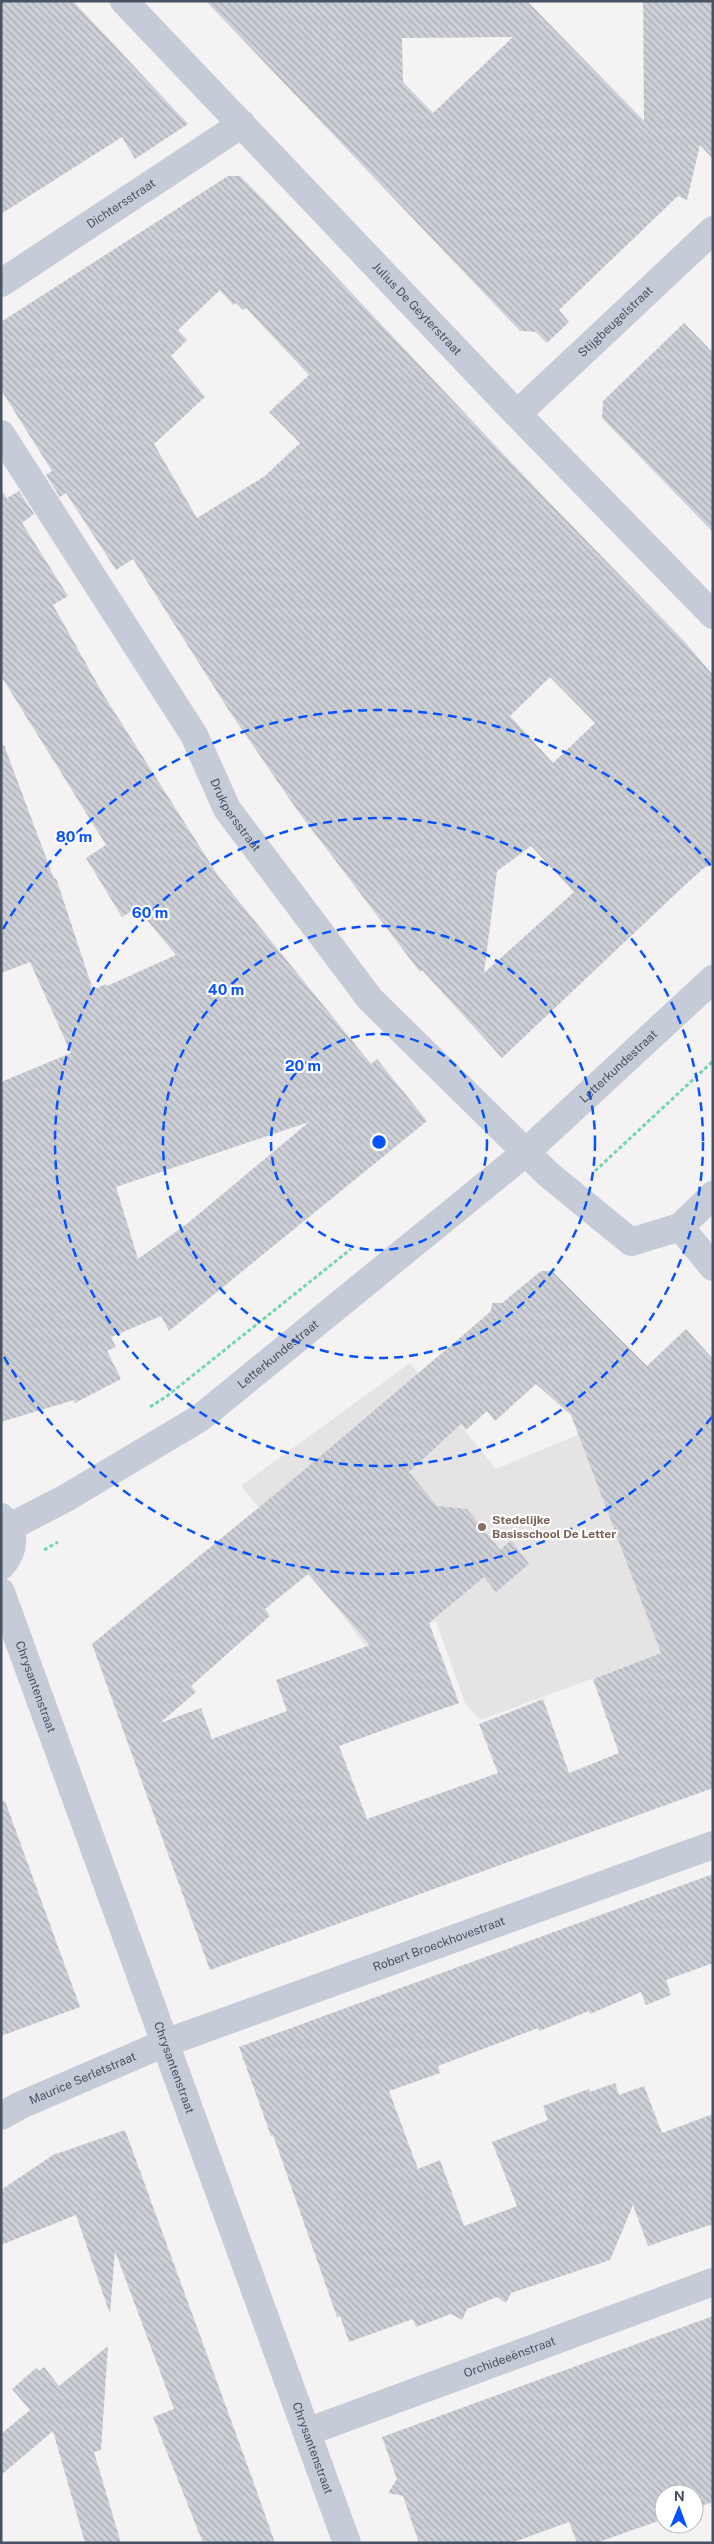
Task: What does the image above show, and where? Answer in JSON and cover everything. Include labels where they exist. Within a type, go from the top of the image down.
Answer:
[{"type":"street","name":"Julius De Geyterstraat","points":[[124,1],[517,414],[713,615]]},
{"type":"street","name":"Dichtersstraat","points":[[1,283],[242,124]]},
{"type":"street","name":"Stijgbeugelstraat","points":[[517,414],[713,230]]},
{"type":"street","name":"Drukpersstraat","points":[[1,434],[194,735],[227,809],[370,999],[525,1153]]},
{"type":"street","name":"Letterkundestraat","points":[[1,1566],[12,1549],[13,1538],[6,1522],[66,1498],[200,1418],[525,1153],[713,979]]},
{"type":"street","points":[[525,1153],[630,1242],[680,1227],[713,1195]]},
{"type":"street","points":[[680,1227],[713,1267]]},
{"type":"street","name":"Chrysantenstraat","points":[[1,1592],[347,2543]]},
{"type":"street","name":"Robert Broeckhovestraat","points":[[165,2043],[713,1845]]},
{"type":"street","name":"Maurice Serletstraat","points":[[1,2116],[21,2105],[165,2043]]},
{"type":"street","name":"Orchideeënstraat","points":[[307,2432],[713,2282]]},
{"type":"path","points":[[142,1412],[167,1396],[358,1244]]},
{"type":"shaded area","name":"Stedelijke Basisschool De Letter","points":[[410,1363],[496,1469],[644,1407],[713,1634],[480,1720],[465,1703],[436,1621],[365,1646],[309,1569],[241,1486]]},
{"type":"building","points":[[1,1],[73,1],[188,124],[135,159],[122,137],[1,214]]},
{"type":"building","points":[[206,1],[527,1],[644,121],[643,1],[713,1],[713,159],[700,145],[687,200],[678,196],[559,310],[569,322],[547,343],[536,332],[520,331]],"holes":[[[513,37],[433,113],[403,82],[402,38]]]},
{"type":"building","points":[[228,176],[240,176],[541,494],[684,641],[713,675],[713,863],[704,868],[686,884],[502,1058],[422,970],[420,972],[297,810],[228,709],[133,559],[116,570],[66,493],[60,497],[46,475],[52,471],[1,390],[1,322]],"holes":[[[220,290],[233,305],[236,303],[243,310],[246,308],[309,375],[269,412],[300,443],[265,476],[197,518],[154,444],[205,397],[171,356],[187,340],[178,330]],[[550,677],[595,723],[553,763],[510,716]],[[531,846],[574,892],[484,973],[497,871]]]},
{"type":"building","points":[[684,323],[713,353],[713,532],[602,418],[603,401]]},
{"type":"building","points":[[1,489],[7,498],[19,491],[34,514],[22,523],[68,596],[53,605],[103,694],[219,877],[371,1064],[377,1059],[427,1121],[169,1331],[161,1316],[111,1337],[116,1347],[107,1351],[121,1379],[75,1403],[74,1400],[1,1422],[1,1082],[71,1053],[30,962],[1,973],[1,746],[4,745],[54,879],[56,878],[93,990],[106,984],[107,986],[176,955],[137,908],[122,917],[86,858],[106,845],[1,676]],"holes":[[[309,1122],[188,1223],[138,1259],[116,1187]]]},
{"type":"building","points":[[541,1271],[552,1271],[647,1366],[686,1329],[713,1359],[713,1788],[210,1970],[92,1644],[285,1486],[468,1331],[491,1311],[492,1303],[502,1303]],"holes":[[[536,1384],[571,1415],[661,1653],[593,1679],[619,1753],[569,1773],[543,1699],[479,1724],[498,1773],[367,1819],[339,1746],[459,1703],[429,1623],[484,1577],[496,1592],[529,1564],[511,1540],[500,1550],[467,1509],[437,1506],[409,1472],[461,1424],[466,1430],[487,1411],[495,1421]],[[308,1574],[370,1645],[276,1680],[287,1711],[212,1739],[201,1708],[160,1723],[196,1692],[191,1686],[270,1616],[265,1609]]]},
{"type":"building","points":[[5,1801],[80,2007],[1,2036],[1,1802]]},
{"type":"building","points":[[713,1874],[713,1963],[666,1980],[671,1995],[646,2005],[641,1992],[590,2014],[589,2011],[539,2031],[538,2028],[438,2066],[440,2073],[389,2091],[418,2169],[440,2160],[464,2226],[517,2206],[492,2142],[548,2120],[543,2106],[589,2089],[590,2092],[615,2083],[619,2095],[644,2086],[662,2133],[713,2114],[713,2224],[648,2246],[633,2205],[610,2260],[511,2293],[506,2303],[497,2297],[467,2309],[462,2320],[451,2314],[416,2327],[413,2319],[349,2342],[340,2316],[337,2317],[273,2135],[271,2136],[239,2047]]},
{"type":"building","points":[[125,2130],[275,2543],[203,2543],[153,2417],[174,2409],[115,2251],[110,2314],[76,2215],[1,2245],[1,2190],[53,2155]]},
{"type":"building","points":[[713,2316],[713,2502],[704,2505],[704,2484],[654,2484],[654,2523],[596,2543],[577,2543],[569,2522],[511,2543],[419,2543],[403,2496],[388,2493],[397,2479],[382,2437]]},
{"type":"building","points":[[108,2346],[101,2450],[94,2452],[121,2543],[85,2543],[53,2431],[1,2475],[1,2434],[30,2410],[12,2389],[36,2368],[39,2371],[44,2367],[59,2386]]},
{"type":"place","name":"Stedelijke Basisschool De Letter","points":[[482,1527]]}]
